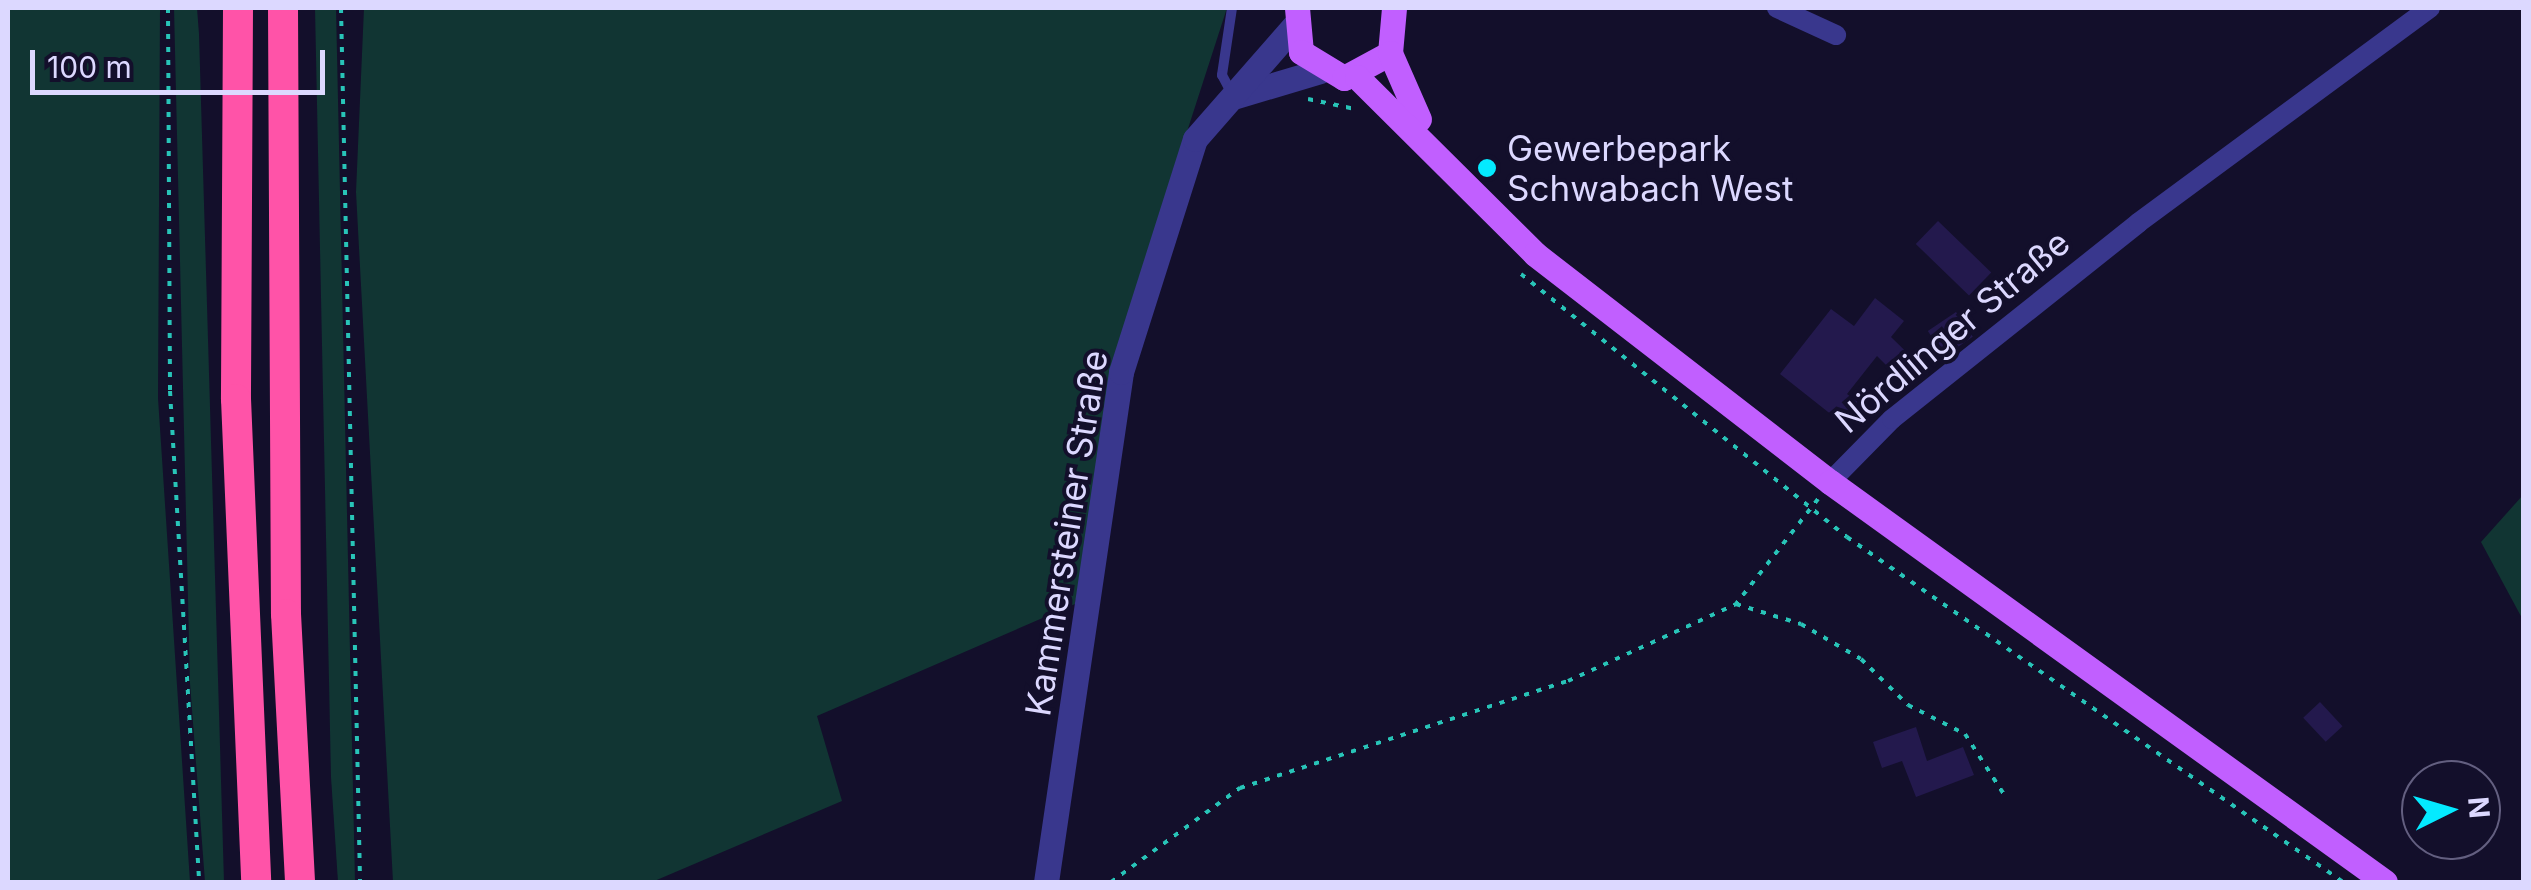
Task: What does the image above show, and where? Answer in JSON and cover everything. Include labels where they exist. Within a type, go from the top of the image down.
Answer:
[{"type":"highway","points":[[238,8],[236,399],[256,882]]},
{"type":"highway","points":[[283,8],[286,614],[300,882]]},
{"type":"main road","points":[[1397,10],[1390,53],[1438,148]]},
{"type":"main road","points":[[1296,17],[1320,72],[1356,77],[1438,148],[1534,254],[1830,482]]},
{"type":"main road","points":[[1356,77],[1390,53]]},
{"type":"main road","name":"Nördlinger Straße","points":[[1830,482],[2385,882]]},
{"type":"street","points":[[1777,8],[1836,35]]},
{"type":"street","name":"Nördlinger Straße","points":[[1830,482],[1981,346],[2430,8]]},
{"type":"street","name":"Kammersteiner Straße","points":[[1046,882],[1121,372],[1195,138],[1296,17]]},
{"type":"street","points":[[1233,97],[1320,72]]},
{"type":"lane","points":[[1232,8],[1222,76],[1233,97]]},
{"type":"path","points":[[168,8],[170,392],[199,882]]},
{"type":"path","points":[[341,8],[360,882]]},
{"type":"path","points":[[1112,882],[1240,788],[1568,681],[1736,604],[1830,482]]},
{"type":"path","points":[[1736,604],[1801,624],[1861,659],[1908,705],[1966,734],[2005,796]]},
{"type":"green space","points":[[8,8],[160,8],[158,398],[190,882],[8,882]]},
{"type":"green space","points":[[174,8],[197,8],[199,34],[224,882],[205,882],[190,683]]},
{"type":"green space","points":[[315,8],[336,8],[355,882],[338,882],[331,777]]},
{"type":"green space","points":[[364,8],[1227,8],[1129,311],[1075,604],[817,716],[842,801],[652,882],[393,882],[356,192]]},
{"type":"green space","points":[[2523,495],[2523,620],[2481,542]]},
{"type":"building","points":[[1938,221],[1991,272],[1969,295],[1916,244]]},
{"type":"building","points":[[1875,298],[1904,321],[1891,337],[1928,373],[1909,388],[1877,356],[1847,394],[1863,406],[1847,427],[1780,374],[1831,309],[1854,326]]},
{"type":"building","points":[[1956,312],[1973,337],[1945,356],[1928,331]]},
{"type":"building","points":[[2320,702],[2343,726],[2326,742],[2303,718]]},
{"type":"building","points":[[1916,727],[1927,761],[1963,747],[1974,775],[1916,797],[1902,761],[1882,768],[1873,742]]},
{"type":"place","name":"Gewerbepark Schwabach West","points":[[1487,168]]}]
